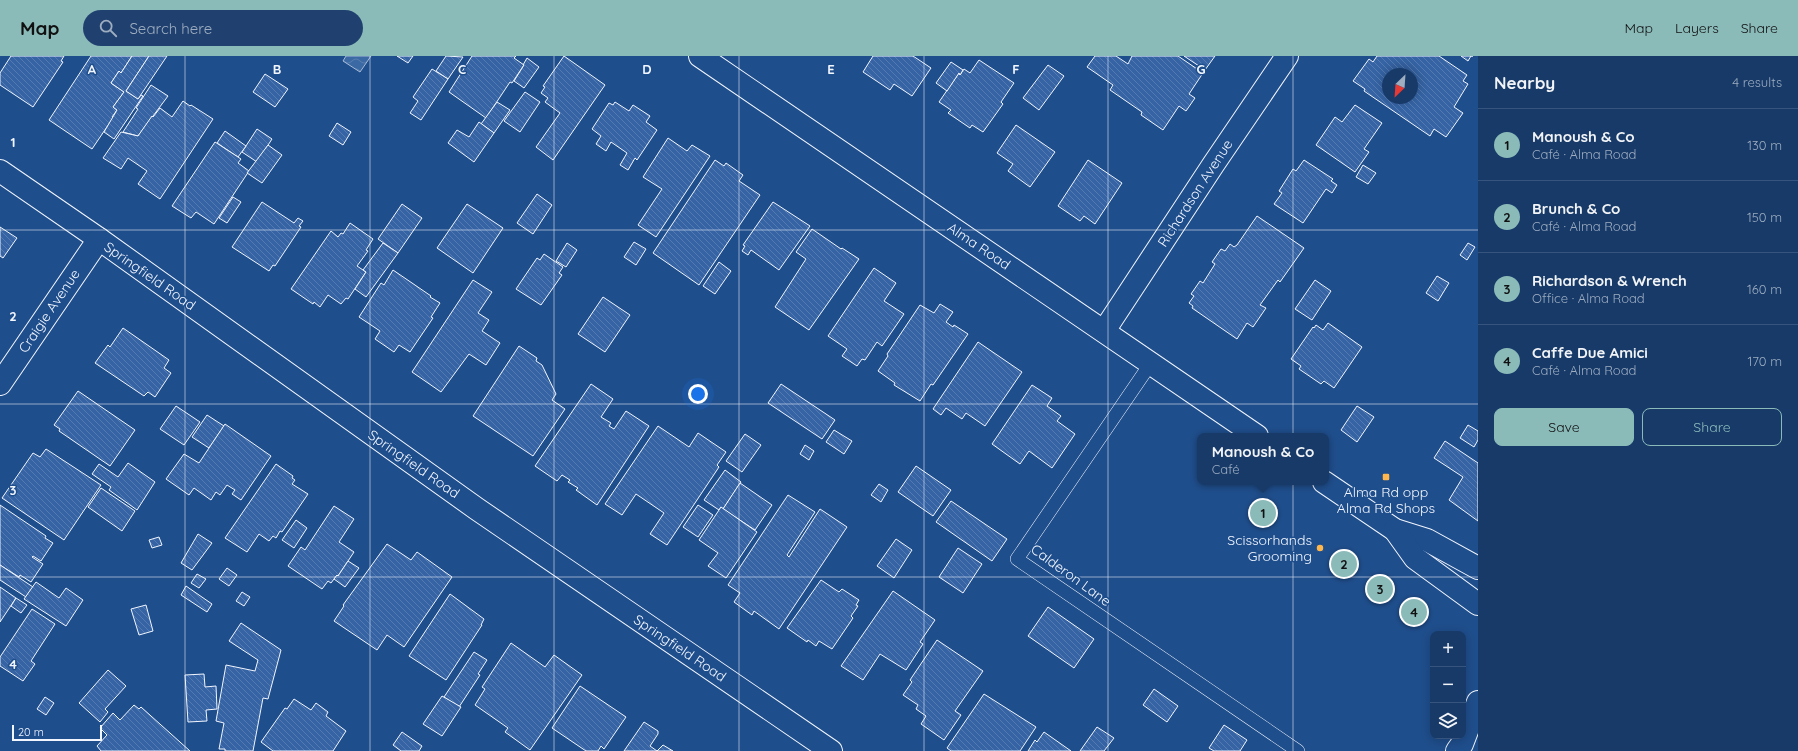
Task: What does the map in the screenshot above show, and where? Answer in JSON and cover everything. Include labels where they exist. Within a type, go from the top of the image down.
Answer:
[{"type":"street","name":"Richardson Avenue","points":[[1104,331],[1287,56]]},
{"type":"street","name":"Alma Road","points":[[705,58],[1253,433]]},
{"type":"street","name":"Springfield Road","points":[[0,171],[99,239],[477,509],[831,751]]},
{"type":"street","name":"Craigie Avenue","points":[[0,384],[99,239]]},
{"type":"street","points":[[1328,485],[1395,530],[1427,540],[1478,568]]},
{"type":"street","points":[[1395,530],[1415,558],[1478,604]]},
{"type":"street","points":[[1466,743],[1478,702]]},
{"type":"lane","name":"Calderon Lane","points":[[1150,363],[1017,559],[1298,751]]},
{"type":"water","points":[[346,56],[371,56],[360,72],[343,61]]},
{"type":"building","points":[[11,56],[64,56],[61,61],[63,62],[33,107],[0,85],[0,73]]},
{"type":"building","points":[[91,56],[132,56],[121,73],[119,71],[111,83],[124,92],[113,107],[117,110],[112,117],[113,118],[92,149],[49,120]]},
{"type":"building","points":[[132,56],[149,56],[126,91],[138,99],[141,95],[143,96],[114,139],[104,132],[117,110],[113,107],[124,92],[111,83],[119,71],[121,73]]},
{"type":"building","points":[[149,56],[167,56],[138,99],[126,91]]},
{"type":"building","points":[[397,56],[413,56],[408,63]]},
{"type":"building","points":[[446,56],[463,57],[448,79],[436,71]]},
{"type":"building","points":[[472,56],[516,56],[514,58],[524,65],[512,83],[510,82],[486,118],[449,92]]},
{"type":"building","points":[[564,56],[605,85],[553,160],[536,147],[560,113],[545,102],[548,98],[541,93],[545,87],[543,86]]},
{"type":"building","points":[[873,56],[913,56],[931,68],[912,96],[894,84],[890,90],[863,72]]},
{"type":"building","points":[[1095,56],[1116,56],[1128,64],[1132,56],[1178,56],[1203,73],[1189,94],[1195,98],[1186,111],[1179,106],[1163,130],[1141,115],[1142,112],[1110,90],[1113,85],[1087,67]]},
{"type":"building","points":[[1184,56],[1215,56],[1205,70]]},
{"type":"building","points":[[1377,56],[1439,56],[1467,75],[1463,81],[1468,84],[1454,107],[1463,113],[1446,137],[1434,129],[1430,136],[1383,104],[1418,104],[1418,68],[1382,68],[1382,103],[1364,91],[1365,89],[1353,81],[1369,59],[1373,62]]},
{"type":"building","points":[[1461,56],[1471,56],[1468,61]]},
{"type":"building","points":[[527,58],[539,67],[524,88],[514,81]]},
{"type":"building","points":[[979,60],[1014,83],[1001,102],[1003,104],[983,132],[972,125],[970,128],[948,113],[951,110],[939,102],[959,73],[960,75],[964,69],[970,73]]},
{"type":"building","points":[[951,62],[963,70],[960,75],[959,73],[947,91],[936,83]]},
{"type":"building","points":[[1048,65],[1064,76],[1039,110],[1023,98]]},
{"type":"building","points":[[432,69],[448,79],[421,120],[410,113],[418,101],[413,97]]},
{"type":"building","points":[[265,74],[288,89],[275,107],[253,92]]},
{"type":"building","points":[[151,85],[168,96],[138,136],[123,132],[138,109],[136,108]]},
{"type":"building","points":[[525,92],[540,102],[520,132],[504,121]]},
{"type":"building","points":[[183,101],[213,119],[160,199],[138,184],[147,171],[128,158],[121,169],[103,158],[121,132],[138,136],[152,116],[153,117],[160,108],[172,117]]},
{"type":"building","points":[[497,102],[510,110],[494,133],[481,124]]},
{"type":"building","points":[[615,102],[629,111],[633,105],[650,116],[646,122],[657,130],[637,160],[635,158],[628,170],[620,165],[627,153],[611,142],[606,151],[596,144],[601,136],[592,129],[609,103],[613,105]]},
{"type":"building","points":[[1355,105],[1382,123],[1364,149],[1369,152],[1355,172],[1316,145],[1335,117],[1342,122]]},
{"type":"building","points":[[479,122],[494,133],[474,162],[448,143],[457,130],[469,137]]},
{"type":"building","points":[[337,123],[351,132],[343,145],[329,136]]},
{"type":"building","points":[[1016,125],[1055,152],[1030,187],[1008,171],[1013,164],[997,153]]},
{"type":"building","points":[[257,129],[272,139],[257,162],[242,152]]},
{"type":"building","points":[[225,131],[246,146],[238,157],[217,143]]},
{"type":"building","points":[[668,138],[687,151],[692,145],[710,156],[656,237],[638,225],[662,189],[643,177]]},
{"type":"building","points":[[215,142],[241,159],[238,163],[249,171],[214,224],[196,212],[191,218],[172,206]]},
{"type":"building","points":[[268,145],[282,155],[262,183],[247,173]]},
{"type":"building","points":[[715,160],[724,166],[726,163],[743,175],[739,181],[760,195],[699,285],[653,253]]},
{"type":"building","points":[[1088,160],[1122,183],[1095,224],[1084,216],[1080,221],[1058,206]]},
{"type":"building","points":[[1304,160],[1333,179],[1331,181],[1337,185],[1332,193],[1326,189],[1303,223],[1274,204],[1282,193],[1279,191],[1293,169],[1296,171]]},
{"type":"building","points":[[1363,165],[1376,173],[1368,184],[1356,177]]},
{"type":"building","points":[[537,194],[552,205],[533,234],[517,223]]},
{"type":"building","points":[[233,197],[241,202],[227,223],[219,218]]},
{"type":"building","points":[[262,202],[294,223],[298,218],[303,221],[299,226],[301,227],[275,266],[273,265],[269,271],[232,247]]},
{"type":"building","points":[[773,202],[810,226],[779,270],[751,250],[748,255],[742,251],[745,246],[743,245]]},
{"type":"building","points":[[402,204],[422,218],[398,253],[378,239]]},
{"type":"building","points":[[467,204],[503,228],[473,273],[437,248]]},
{"type":"building","points":[[1257,216],[1304,248],[1280,282],[1278,280],[1260,305],[1266,308],[1253,327],[1247,323],[1237,339],[1192,308],[1193,306],[1189,303],[1194,296],[1191,294],[1200,281],[1203,283],[1215,264],[1212,262],[1221,249],[1225,251],[1230,244],[1234,247],[1237,245]]},
{"type":"building","points":[[350,223],[373,239],[366,250],[368,251],[357,266],[366,272],[348,299],[346,298],[341,304],[328,295],[320,307],[291,289],[331,231],[338,237],[341,233],[343,234]]},
{"type":"building","points":[[0,227],[17,238],[3,258],[0,256]]},
{"type":"building","points":[[812,229],[841,249],[842,248],[859,259],[809,330],[775,307],[806,259],[796,252]]},
{"type":"building","points":[[634,242],[646,249],[636,265],[624,257]]},
{"type":"building","points":[[383,243],[398,253],[366,297],[355,289],[366,272],[363,270]]},
{"type":"building","points":[[567,243],[577,250],[566,267],[556,261]]},
{"type":"building","points":[[1468,243],[1475,247],[1467,260],[1460,255]]},
{"type":"building","points":[[544,254],[563,267],[559,273],[562,275],[541,305],[516,289],[537,258],[540,260]]},
{"type":"building","points":[[719,262],[731,271],[715,294],[703,286]]},
{"type":"building","points":[[874,268],[896,283],[884,301],[904,314],[882,346],[877,342],[865,360],[862,359],[857,366],[842,356],[847,349],[828,336]]},
{"type":"building","points":[[393,270],[440,303],[431,317],[433,318],[410,352],[399,345],[394,352],[375,339],[380,331],[359,317],[381,283],[384,285]]},
{"type":"building","points":[[1437,276],[1449,283],[1438,301],[1426,293]]},
{"type":"building","points":[[473,280],[492,292],[478,313],[489,320],[482,331],[500,343],[486,365],[469,354],[441,392],[412,372]]},
{"type":"building","points":[[1315,280],[1331,291],[1312,320],[1295,309]]},
{"type":"building","points":[[603,297],[630,315],[605,352],[578,334]]},
{"type":"building","points":[[940,304],[953,312],[946,322],[968,334],[933,385],[931,384],[920,401],[894,385],[895,383],[878,371],[888,356],[887,354],[920,305],[934,313]]},
{"type":"building","points":[[1328,323],[1362,347],[1334,388],[1324,381],[1321,384],[1299,369],[1301,366],[1291,359],[1313,327],[1314,328],[1316,325],[1323,330]]},
{"type":"building","points":[[123,328],[169,360],[164,368],[171,373],[155,397],[148,392],[144,396],[95,363],[108,345],[110,347]]},
{"type":"building","points":[[978,342],[1022,372],[985,426],[966,413],[962,419],[946,408],[941,415],[933,409]]},
{"type":"building","points":[[519,346],[537,358],[536,361],[542,365],[556,394],[552,400],[565,409],[533,456],[473,416]]},
{"type":"building","points":[[591,384],[613,399],[601,417],[611,423],[609,426],[614,429],[626,411],[649,426],[597,505],[576,490],[578,488],[568,482],[570,480],[562,475],[557,481],[535,466]]},
{"type":"building","points":[[781,384],[835,420],[822,439],[768,403]]},
{"type":"building","points":[[1032,385],[1052,398],[1047,406],[1061,416],[1057,421],[1075,434],[1052,468],[1029,451],[1020,464],[992,444]]},
{"type":"building","points":[[78,391],[135,430],[110,466],[59,431],[60,429],[54,425]]},
{"type":"building","points":[[176,406],[200,422],[184,445],[160,429]]},
{"type":"building","points":[[1357,406],[1374,417],[1357,442],[1341,430]]},
{"type":"building","points":[[207,415],[224,426],[209,448],[192,437]]},
{"type":"building","points":[[225,424],[271,456],[241,500],[232,494],[235,490],[227,485],[220,495],[216,492],[211,500],[194,488],[189,495],[166,479],[184,454],[199,463]]},
{"type":"building","points":[[1468,425],[1478,431],[1478,440],[1474,447],[1460,438]]},
{"type":"building","points":[[658,426],[689,447],[698,433],[726,452],[717,465],[719,467],[667,545],[650,534],[664,513],[636,494],[622,515],[605,504]]},
{"type":"building","points":[[834,430],[852,441],[844,454],[826,442]]},
{"type":"building","points":[[745,434],[761,445],[742,472],[726,461]]},
{"type":"building","points":[[1445,441],[1478,463],[1478,521],[1449,500],[1463,477],[1434,458]]},
{"type":"building","points":[[805,445],[814,451],[809,460],[800,454]]},
{"type":"building","points":[[46,449],[101,485],[64,540],[2,498],[33,453],[40,457]]},
{"type":"building","points":[[128,463],[155,482],[137,510],[109,490],[111,487],[92,474],[99,464],[118,477]]},
{"type":"building","points":[[276,464],[293,476],[292,478],[295,480],[292,484],[308,494],[282,532],[280,531],[276,538],[273,536],[269,541],[259,534],[247,552],[225,538]]},
{"type":"building","points":[[916,466],[951,490],[933,516],[898,492]]},
{"type":"building","points":[[725,470],[741,482],[723,509],[721,507],[719,510],[704,500]]},
{"type":"building","points":[[740,483],[772,505],[755,530],[723,509]]},
{"type":"building","points":[[879,484],[888,490],[881,502],[871,495]]},
{"type":"building","points":[[101,488],[135,511],[122,531],[88,507]]},
{"type":"building","points":[[788,495],[815,512],[787,555],[789,557],[820,509],[847,527],[779,629],[754,611],[752,615],[734,602],[740,593],[728,585]]},
{"type":"building","points":[[951,501],[1007,539],[992,561],[936,522]]},
{"type":"building","points":[[0,505],[46,536],[45,538],[53,543],[41,561],[33,556],[32,557],[43,564],[31,582],[20,575],[19,577],[0,565]]},
{"type":"building","points":[[698,505],[713,515],[698,537],[683,527]]},
{"type":"building","points":[[334,506],[354,519],[339,542],[354,552],[338,576],[337,575],[331,583],[328,581],[322,589],[288,566],[301,547],[305,550]]},
{"type":"building","points":[[721,507],[757,532],[726,578],[708,566],[718,553],[699,540]]},
{"type":"building","points":[[296,520],[307,528],[294,548],[282,540]]},
{"type":"building","points":[[198,534],[212,543],[192,570],[181,563]]},
{"type":"building","points":[[159,537],[162,545],[152,548],[149,540]]},
{"type":"building","points":[[896,539],[912,550],[894,578],[877,566]]},
{"type":"building","points":[[387,544],[411,560],[417,552],[452,577],[404,647],[387,635],[377,650],[334,621],[344,606],[343,605]]},
{"type":"building","points":[[958,548],[982,564],[963,593],[939,577]]},
{"type":"building","points":[[348,561],[359,568],[345,587],[334,579],[337,575],[338,576]]},
{"type":"building","points":[[0,565],[33,587],[26,597],[0,580]]},
{"type":"building","points":[[227,568],[237,575],[229,586],[219,579]]},
{"type":"building","points":[[197,574],[206,579],[199,588],[191,583]]},
{"type":"building","points":[[821,580],[839,592],[842,589],[859,600],[856,605],[858,606],[851,616],[853,618],[832,649],[819,641],[816,646],[808,640],[807,642],[787,628]]},
{"type":"building","points":[[36,582],[59,598],[66,588],[83,600],[66,626],[24,599]]},
{"type":"building","points":[[186,586],[212,604],[207,612],[181,595]]},
{"type":"building","points":[[0,587],[16,598],[0,622]]},
{"type":"building","points":[[893,591],[935,620],[920,642],[923,644],[906,670],[880,654],[863,680],[841,666]]},
{"type":"building","points":[[242,592],[250,597],[244,606],[236,601]]},
{"type":"building","points":[[450,594],[484,619],[482,625],[446,680],[409,656]]},
{"type":"building","points":[[16,598],[27,605],[21,613],[11,606]]},
{"type":"building","points":[[146,605],[153,631],[139,635],[131,609]]},
{"type":"building","points":[[1048,607],[1094,639],[1074,668],[1028,636]]},
{"type":"building","points":[[32,609],[55,624],[31,661],[35,664],[23,681],[0,666],[0,657]]},
{"type":"building","points":[[241,623],[281,650],[268,699],[263,698],[253,751],[225,751],[225,749],[219,749],[224,723],[216,721],[226,665],[255,671],[258,660],[229,641]]},
{"type":"building","points":[[937,640],[983,671],[955,711],[961,715],[944,740],[921,724],[926,716],[916,709],[918,705],[903,695],[912,682],[910,680]]},
{"type":"building","points":[[511,643],[545,667],[554,655],[582,675],[530,750],[505,732],[508,728],[475,705],[485,689],[482,687]]},
{"type":"building","points":[[474,652],[487,660],[478,674],[480,675],[459,707],[444,697]]},
{"type":"building","points":[[108,670],[126,686],[105,709],[108,712],[100,722],[79,703]]},
{"type":"building","points":[[204,674],[205,687],[216,686],[217,709],[206,710],[207,721],[188,722],[185,675]]},
{"type":"building","points":[[580,686],[626,717],[604,749],[601,746],[598,751],[586,751],[552,728]]},
{"type":"building","points":[[1154,689],[1178,706],[1167,722],[1143,705]]},
{"type":"building","points":[[984,694],[1036,727],[1020,751],[951,751],[947,748]]},
{"type":"building","points":[[442,696],[461,707],[442,736],[423,724]]},
{"type":"building","points":[[45,697],[54,703],[46,715],[37,709]]},
{"type":"building","points":[[294,699],[311,710],[316,703],[328,712],[326,716],[346,731],[333,751],[273,751],[261,742],[285,708],[287,709]]},
{"type":"building","points":[[134,705],[139,709],[141,707],[190,751],[101,751],[97,746],[107,735],[100,728],[113,713],[120,720]]},
{"type":"building","points":[[644,722],[658,731],[658,734],[650,746],[657,751],[624,751]]},
{"type":"building","points":[[1224,725],[1247,740],[1240,751],[1214,751],[1209,748]]},
{"type":"building","points":[[1097,727],[1114,738],[1104,751],[1080,751]]},
{"type":"building","points":[[402,732],[422,746],[419,751],[401,751],[393,745]]},
{"type":"building","points":[[1044,732],[1071,751],[1028,751],[1035,740],[1037,742]]},
{"type":"building","points":[[663,745],[673,751],[657,751]]},
{"type":"place","name":"Alma Rd opp Alma Rd Shops","points":[[1386,477]]},
{"type":"place","name":"Manoush & Co","points":[[1263,513]]},
{"type":"place","name":"Scissorhands Grooming","points":[[1320,548]]},
{"type":"place","name":"Brunch & Co","points":[[1344,564]]},
{"type":"place","name":"Richardson & Wrench","points":[[1380,589]]},
{"type":"place","name":"Caffe Due Amici","points":[[1414,612]]}]
